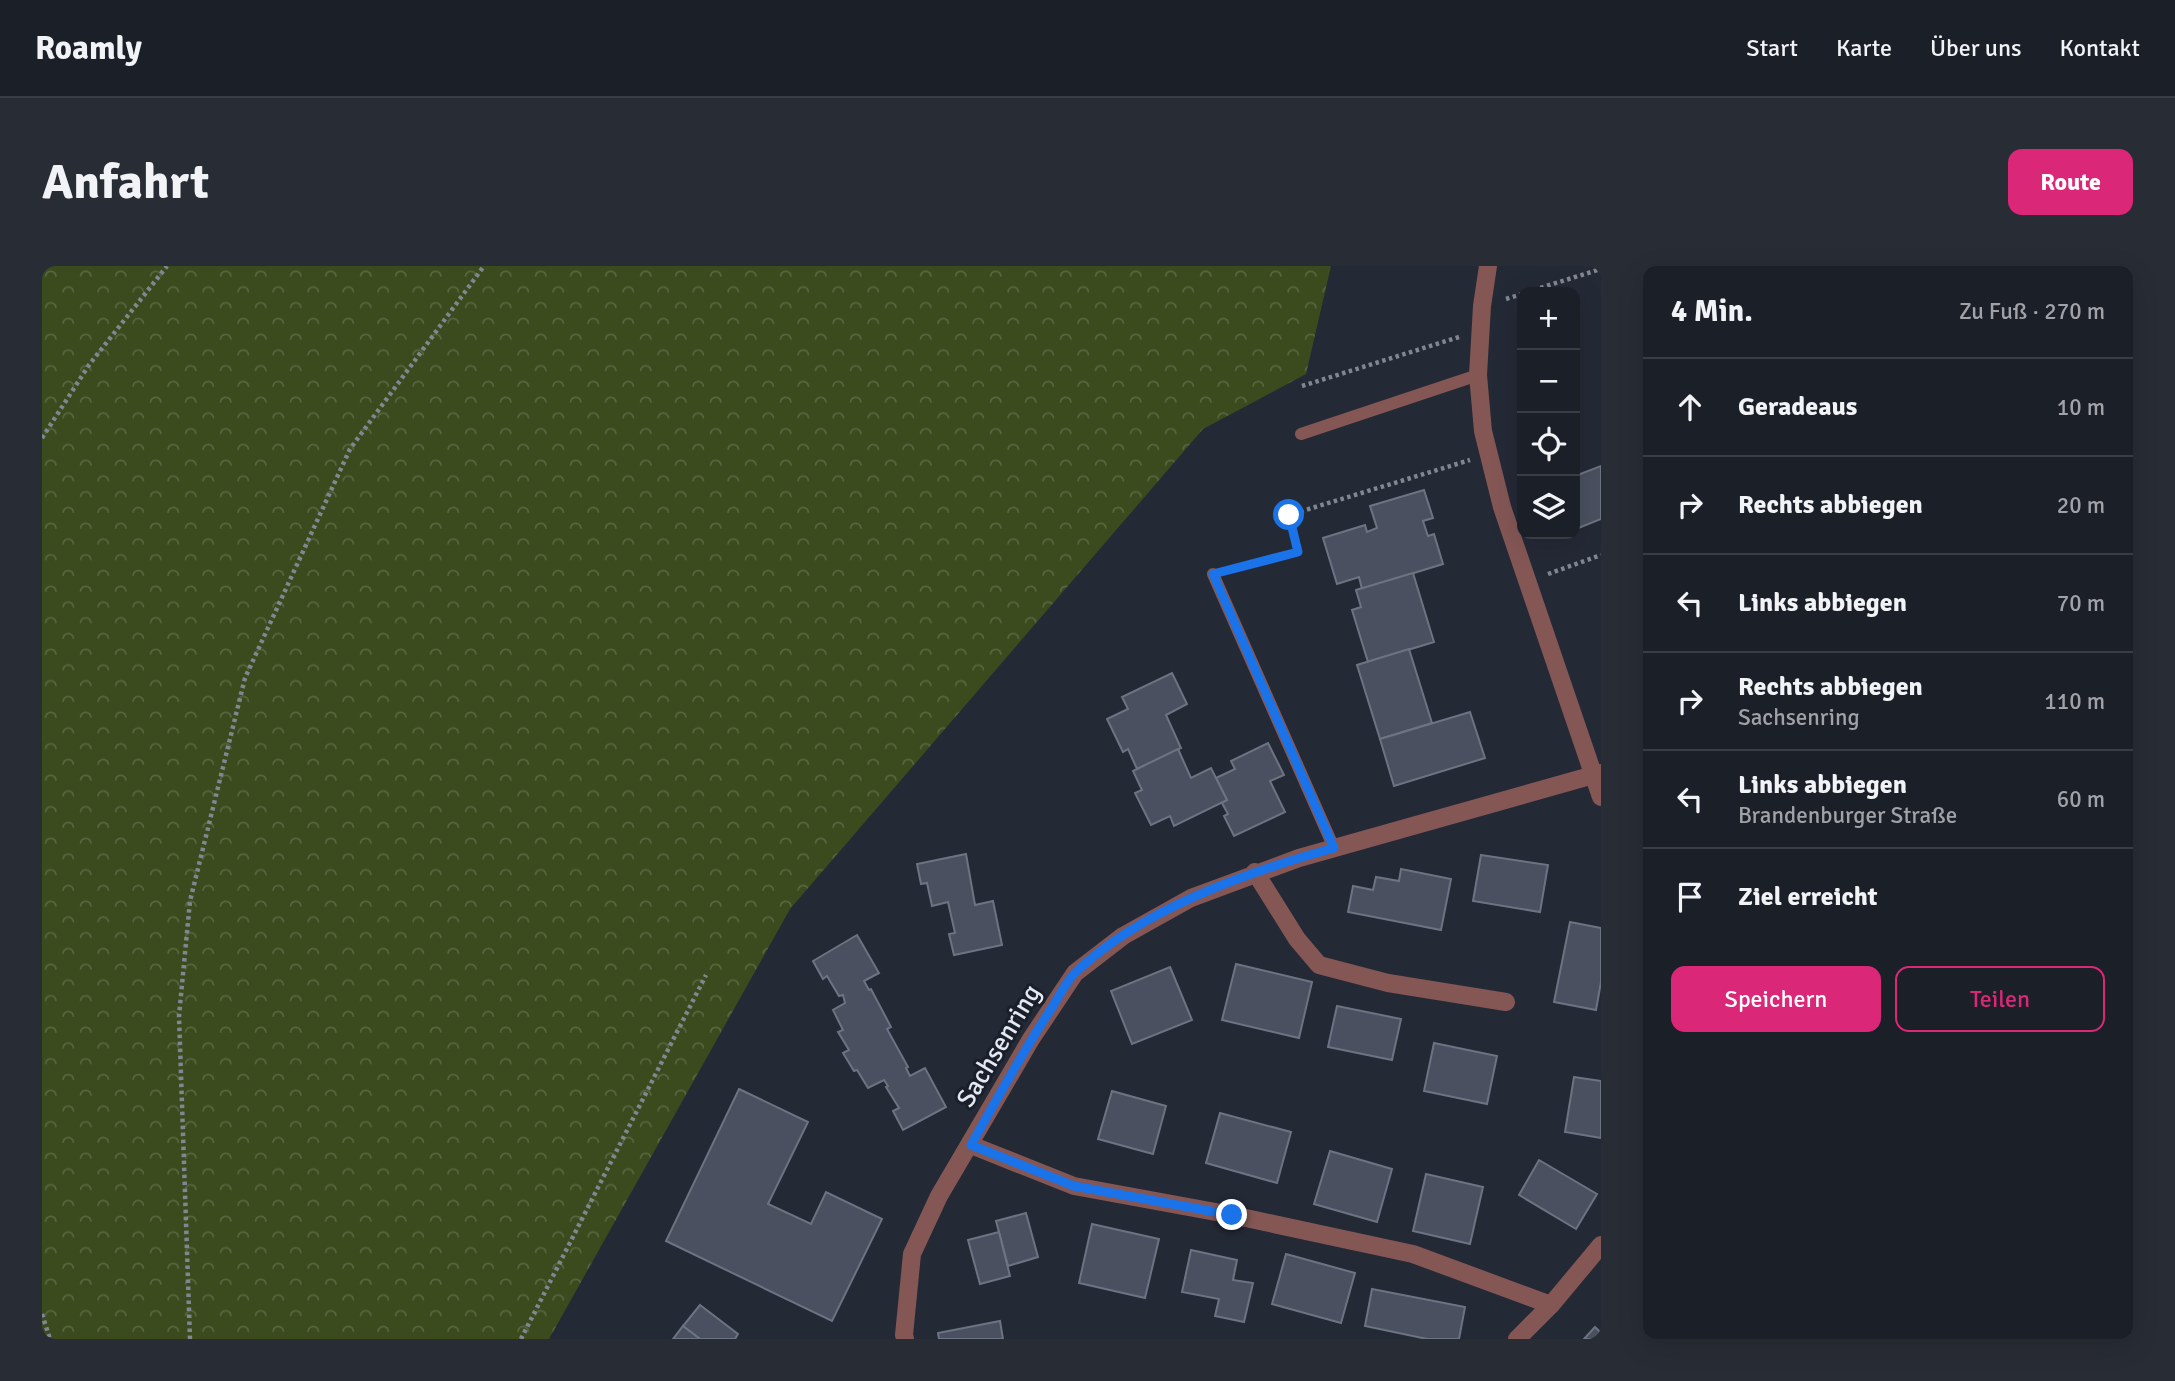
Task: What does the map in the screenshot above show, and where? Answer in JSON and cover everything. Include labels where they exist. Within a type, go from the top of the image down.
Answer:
[{"type":"street","points":[[1488,266],[1478,374],[1483,431],[1502,507],[1597,774],[1601,797]]},
{"type":"street","name":"Sachsenring","points":[[905,1339],[912,1254],[939,1196],[1031,1039],[1075,973],[1123,936],[1191,898],[1255,872],[1597,774]]},
{"type":"street","points":[[1255,872],[1297,939],[1319,965],[1388,983],[1506,1002]]},
{"type":"street","points":[[971,1145],[1074,1186],[1232,1215],[1413,1254],[1551,1305]]},
{"type":"street","points":[[1517,1339],[1551,1305],[1601,1245]]},
{"type":"lane","points":[[1301,434],[1478,374]]},
{"type":"lane","points":[[1213,574],[1334,848]]},
{"type":"path","points":[[42,438],[89,365],[167,266]]},
{"type":"path","points":[[190,1339],[179,1016],[191,901],[245,678],[350,449],[484,266]]},
{"type":"path","points":[[1543,287],[1601,269]]},
{"type":"path","points":[[1301,386],[1480,330]]},
{"type":"path","points":[[1213,574],[1298,552],[1289,515],[1489,455]]},
{"type":"path","points":[[1527,582],[1601,555]]},
{"type":"path","points":[[521,1339],[706,975]]},
{"type":"path","points":[[42,1314],[50,1339]]},
{"type":"green space","points":[[42,266],[1331,266],[1306,374],[1203,429],[790,909],[549,1339],[42,1339]]},
{"type":"building","points":[[1601,466],[1601,519],[1580,527],[1580,476]]},
{"type":"building","points":[[1424,490],[1433,518],[1423,521],[1428,536],[1434,534],[1443,564],[1362,589],[1359,577],[1337,584],[1323,538],[1365,525],[1367,532],[1377,528],[1370,506]]},
{"type":"building","points":[[1413,573],[1434,642],[1368,662],[1352,610],[1361,607],[1356,590]]},
{"type":"building","points":[[1409,649],[1432,723],[1380,739],[1357,665]]},
{"type":"building","points":[[1172,673],[1187,704],[1166,715],[1181,748],[1137,769],[1128,749],[1123,752],[1107,719],[1128,709],[1122,697]]},
{"type":"building","points":[[1470,712],[1485,758],[1394,786],[1380,739]]},
{"type":"building","points":[[1268,743],[1284,775],[1270,781],[1285,812],[1234,836],[1224,816],[1228,814],[1222,803],[1227,800],[1216,778],[1235,769],[1231,761]]},
{"type":"building","points":[[1178,749],[1191,778],[1211,768],[1227,800],[1174,826],[1170,816],[1151,825],[1135,793],[1142,790],[1133,771]]},
{"type":"building","points":[[966,854],[975,905],[993,901],[1002,945],[954,955],[949,934],[955,933],[948,902],[932,906],[927,883],[921,884],[917,864]]},
{"type":"building","points":[[1481,855],[1548,865],[1540,912],[1473,901]]},
{"type":"building","points":[[1401,869],[1451,879],[1441,930],[1348,912],[1353,886],[1373,890],[1376,877],[1399,881]]},
{"type":"building","points":[[1570,922],[1601,928],[1601,982],[1596,1010],[1554,1002]]},
{"type":"building","points":[[857,935],[879,973],[864,981],[891,1027],[887,1029],[908,1067],[906,1068],[910,1076],[925,1068],[946,1107],[903,1130],[893,1111],[899,1108],[884,1080],[868,1088],[843,1053],[849,1050],[838,1032],[843,1030],[833,1010],[845,1003],[843,995],[839,996],[827,976],[823,979],[813,961]]},
{"type":"building","points":[[1236,964],[1312,982],[1299,1038],[1222,1020]]},
{"type":"building","points":[[1170,967],[1192,1020],[1132,1044],[1111,991]]},
{"type":"building","points":[[1337,1006],[1401,1019],[1392,1060],[1328,1047]]},
{"type":"building","points":[[1434,1043],[1497,1056],[1487,1104],[1424,1091]]},
{"type":"building","points":[[1574,1077],[1601,1081],[1601,1138],[1565,1132]]},
{"type":"building","points":[[739,1089],[808,1122],[768,1204],[811,1224],[826,1192],[882,1219],[832,1321],[666,1241]]},
{"type":"building","points":[[1112,1091],[1166,1106],[1153,1154],[1098,1139]]},
{"type":"building","points":[[1220,1113],[1291,1132],[1277,1183],[1206,1163]]},
{"type":"building","points":[[1330,1151],[1392,1169],[1377,1222],[1314,1204]]},
{"type":"building","points":[[1539,1160],[1597,1194],[1576,1229],[1519,1195]]},
{"type":"building","points":[[1426,1174],[1483,1187],[1470,1244],[1413,1231]]},
{"type":"building","points":[[1026,1213],[1038,1257],[1008,1266],[996,1221]]},
{"type":"building","points":[[1092,1224],[1159,1239],[1145,1298],[1079,1283]]},
{"type":"building","points":[[999,1232],[1010,1276],[980,1284],[968,1240]]},
{"type":"building","points":[[1191,1250],[1237,1260],[1233,1280],[1253,1283],[1244,1322],[1215,1316],[1219,1299],[1182,1292]]},
{"type":"building","points":[[1286,1254],[1355,1273],[1341,1323],[1272,1304]]},
{"type":"building","points":[[1372,1289],[1465,1307],[1459,1339],[1427,1339],[1365,1326]]},
{"type":"building","points":[[700,1305],[738,1334],[735,1339],[700,1339],[683,1326]]},
{"type":"building","points":[[1000,1321],[1003,1339],[939,1339],[938,1333]]},
{"type":"building","points":[[683,1326],[700,1339],[673,1339]]},
{"type":"building","points":[[1595,1327],[1601,1333],[1601,1339],[1584,1339]]},
{"type":"route","points":[[1232,1215],[1074,1186],[971,1145],[1031,1039],[1075,973],[1123,936],[1191,898],[1255,872],[1334,848],[1213,574],[1298,552],[1289,515]]}]
